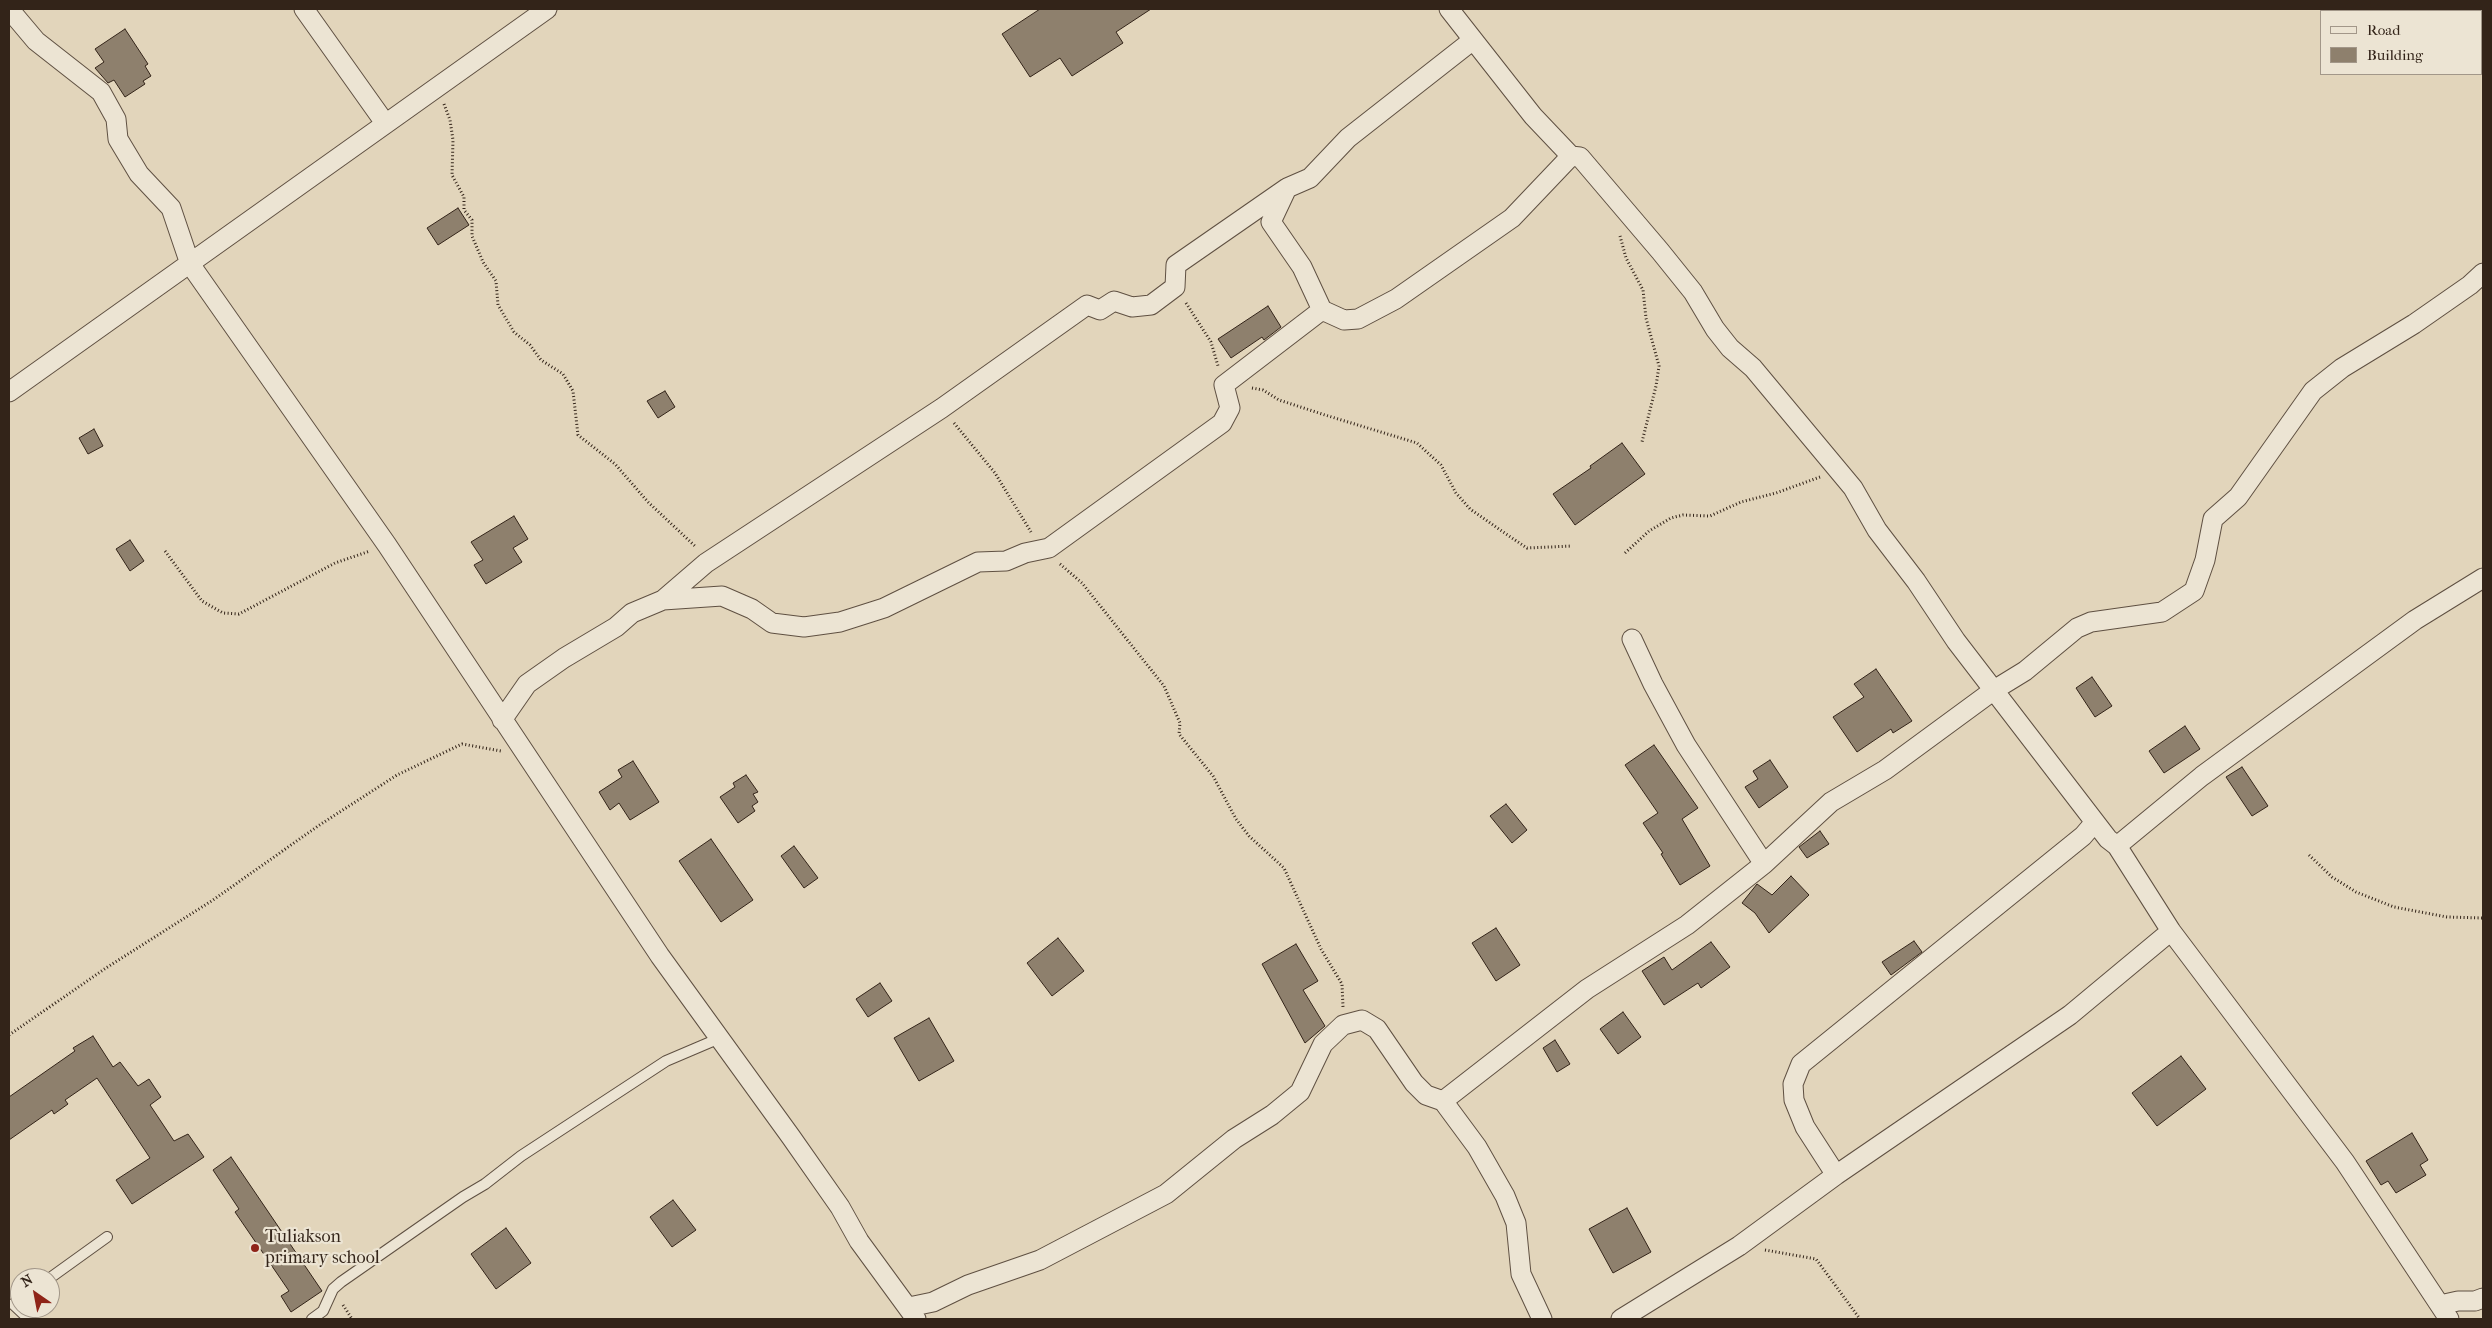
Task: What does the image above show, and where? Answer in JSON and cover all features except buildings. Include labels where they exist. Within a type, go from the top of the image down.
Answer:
[{"type":"street","points":[[9,9],[36,41],[101,92],[116,118],[118,139],[139,174],[171,208],[190,264],[387,545],[660,956],[840,1208],[859,1241],[912,1313],[968,1285],[1040,1260],[1166,1194],[1234,1139],[1272,1115],[1300,1092],[1323,1044],[1343,1025],[1362,1020],[1377,1029],[1414,1083],[1426,1095],[1443,1101],[1477,1147],[1505,1196],[1516,1223],[1521,1274],[1542,1319]]},
{"type":"street","points":[[304,9],[385,123]]},
{"type":"street","points":[[9,392],[546,9]]},
{"type":"street","points":[[1449,9],[1533,116],[1571,156],[1580,157],[1693,292],[1715,329],[1730,348],[1753,368],[1853,488],[1877,530],[1994,690],[2108,839],[2117,846],[2171,932],[2345,1162],[2444,1312],[2458,1301],[2475,1301],[2483,1298]]},
{"type":"street","points":[[502,720],[527,684],[564,658],[616,627],[632,613],[663,600],[706,563],[942,408],[1087,305],[1100,310],[1114,301],[1141,308],[1151,305],[1175,287],[1176,265],[1287,188],[1310,178],[1348,138],[1474,40]]},
{"type":"street","points":[[1287,188],[1271,222],[1302,267],[1322,310],[1344,320],[1358,319],[1396,299],[1512,218],[1571,156]]},
{"type":"street","points":[[1443,1101],[1587,989],[1687,925],[1764,864],[1831,802],[1885,770],[1994,690],[2025,671],[2077,628],[2091,622],[2162,612],[2194,591],[2205,560],[2213,519],[2238,497],[2313,391],[2342,368],[2470,286],[2483,273]]},
{"type":"street","points":[[663,600],[722,596],[752,609],[772,623],[804,627],[840,622],[884,608],[978,562],[1006,561],[1025,553],[1042,550],[1063,539],[1222,423],[1230,408],[1224,385],[1322,310]]},
{"type":"street","points":[[2117,846],[2202,776],[2415,620],[2483,578]]},
{"type":"street","points":[[1632,638],[1653,684],[1686,745],[1764,864]]},
{"type":"street","points":[[1836,1175],[1805,1127],[1794,1100],[1793,1084],[1801,1064],[2083,836],[2095,822]]},
{"type":"street","points":[[1621,1319],[1738,1246],[1836,1175],[2070,1015],[2171,932]]},
{"type":"lane","points":[[312,1319],[323,1311],[333,1289],[341,1282],[463,1197],[485,1184],[521,1156],[666,1060],[720,1038]]},
{"type":"lane","points":[[60,1271],[107,1237]]},
{"type":"path","points":[[434,89],[442,97],[450,120],[452,175],[464,197],[464,210],[472,220],[472,236],[483,262],[496,281],[498,305],[514,332],[530,345],[541,360],[563,374],[573,391],[578,436],[615,464],[648,502],[694,544],[706,563]]},
{"type":"path","points":[[1617,226],[1626,258],[1644,296],[1646,318],[1659,366],[1642,442]]},
{"type":"path","points":[[1175,287],[1211,342],[1224,385],[1240,384],[1263,390],[1279,400],[1417,443],[1441,464],[1456,493],[1470,509],[1527,548],[1572,546]]},
{"type":"path","points":[[942,408],[995,473],[1042,550]]},
{"type":"path","points":[[1625,553],[1662,522],[1683,515],[1710,516],[1741,502],[1796,487],[1837,470]]},
{"type":"path","points":[[165,551],[202,601],[223,613],[239,614],[335,563],[387,545]]},
{"type":"path","points":[[1042,550],[1040,546],[1082,583],[1164,686],[1180,723],[1179,734],[1213,776],[1236,819],[1249,836],[1284,868],[1321,949],[1342,984],[1343,1025]]},
{"type":"path","points":[[9,1035],[106,968],[213,900],[318,826],[397,775],[462,744],[526,755]]},
{"type":"path","points":[[2309,855],[2332,877],[2356,892],[2394,907],[2448,917],[2483,918]]},
{"type":"path","points":[[1738,1246],[1816,1259],[1860,1319]]},
{"type":"place","name":"Tuliakson primary school","points":[[255,1248]]}]
